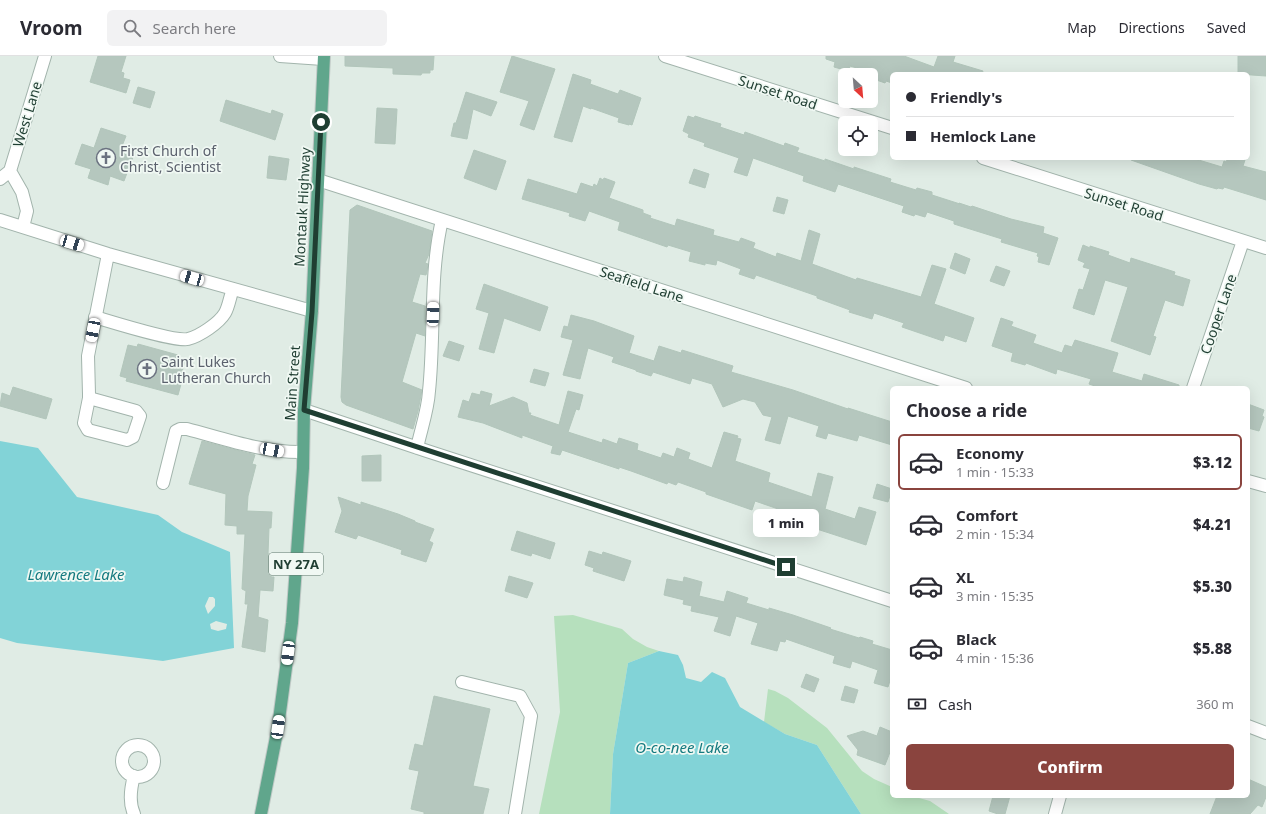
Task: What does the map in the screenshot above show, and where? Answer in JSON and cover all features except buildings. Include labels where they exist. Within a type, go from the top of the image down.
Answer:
[{"type":"main road","name":"Montauk Highway","points":[[312,312],[323,57]]},
{"type":"main road","name":"Main Street","points":[[261,814],[278,727],[292,623],[303,452],[304,410],[312,312]]},
{"type":"street","name":"West Lane","points":[[10,171],[45,56]]},
{"type":"street","points":[[280,56],[323,57]]},
{"type":"street","name":"Sunset Road","points":[[665,56],[890,127]]},
{"type":"street","name":"Sunset Road","points":[[989,160],[1266,248]]},
{"type":"street","points":[[0,179],[10,171],[22,192],[27,211],[23,227]]},
{"type":"street","name":"Seafield Lane","points":[[318,180],[960,386]]},
{"type":"street","points":[[0,220],[108,254],[312,312]]},
{"type":"street","points":[[417,448],[429,392],[437,241],[442,220]]},
{"type":"street","name":"Cooper Lane","points":[[1194,386],[1243,241]]},
{"type":"street","points":[[89,398],[136,411],[140,416],[133,437],[127,440],[88,430],[84,423],[89,398],[88,356],[108,254]]},
{"type":"street","points":[[95,317],[168,336],[187,339],[200,334],[216,323],[225,313],[233,289]]},
{"type":"street","points":[[304,410],[417,448],[890,600]]},
{"type":"street","points":[[163,483],[176,431],[180,429],[187,429],[285,453],[303,452]]},
{"type":"street","points":[[1250,481],[1266,486]]},
{"type":"street","points":[[462,682],[520,696],[531,716],[515,814]]},
{"type":"street","points":[[1250,727],[1266,733]]},
{"type":"street","points":[[134,776],[131,784],[131,799],[134,814]]},
{"type":"street","points":[[1055,814],[1059,798]]},
{"type":"green space","points":[[573,615],[622,629],[633,639],[647,647],[659,651],[628,663],[613,754],[610,814],[539,814],[560,712],[554,616]]},
{"type":"green space","points":[[768,689],[788,698],[827,728],[862,771],[874,779],[890,786],[890,798],[919,798],[930,801],[949,814],[861,814],[817,745],[785,734],[764,722]]},
{"type":"water","name":"Lawrence Lake","points":[[0,441],[38,448],[77,497],[158,515],[182,532],[230,552],[234,648],[163,661],[17,643],[0,638]],"holes":[[[209,597],[213,597],[215,599],[215,606],[208,614],[205,606]],[[216,621],[227,624],[226,629],[218,631],[211,629],[210,624]]]},
{"type":"water","name":"O-co-nee Lake","points":[[659,651],[678,655],[683,665],[686,678],[701,682],[712,672],[725,678],[740,707],[785,734],[817,745],[861,814],[610,814],[613,754],[628,663]]},
{"type":"place","name":"First Church of Christ, Scientist","points":[[106,158]]},
{"type":"place","name":"Saint Lukes Lutheran Church","points":[[147,369]]},
{"type":"route","points":[[321,122],[312,312],[304,410],[786,567]]}]
